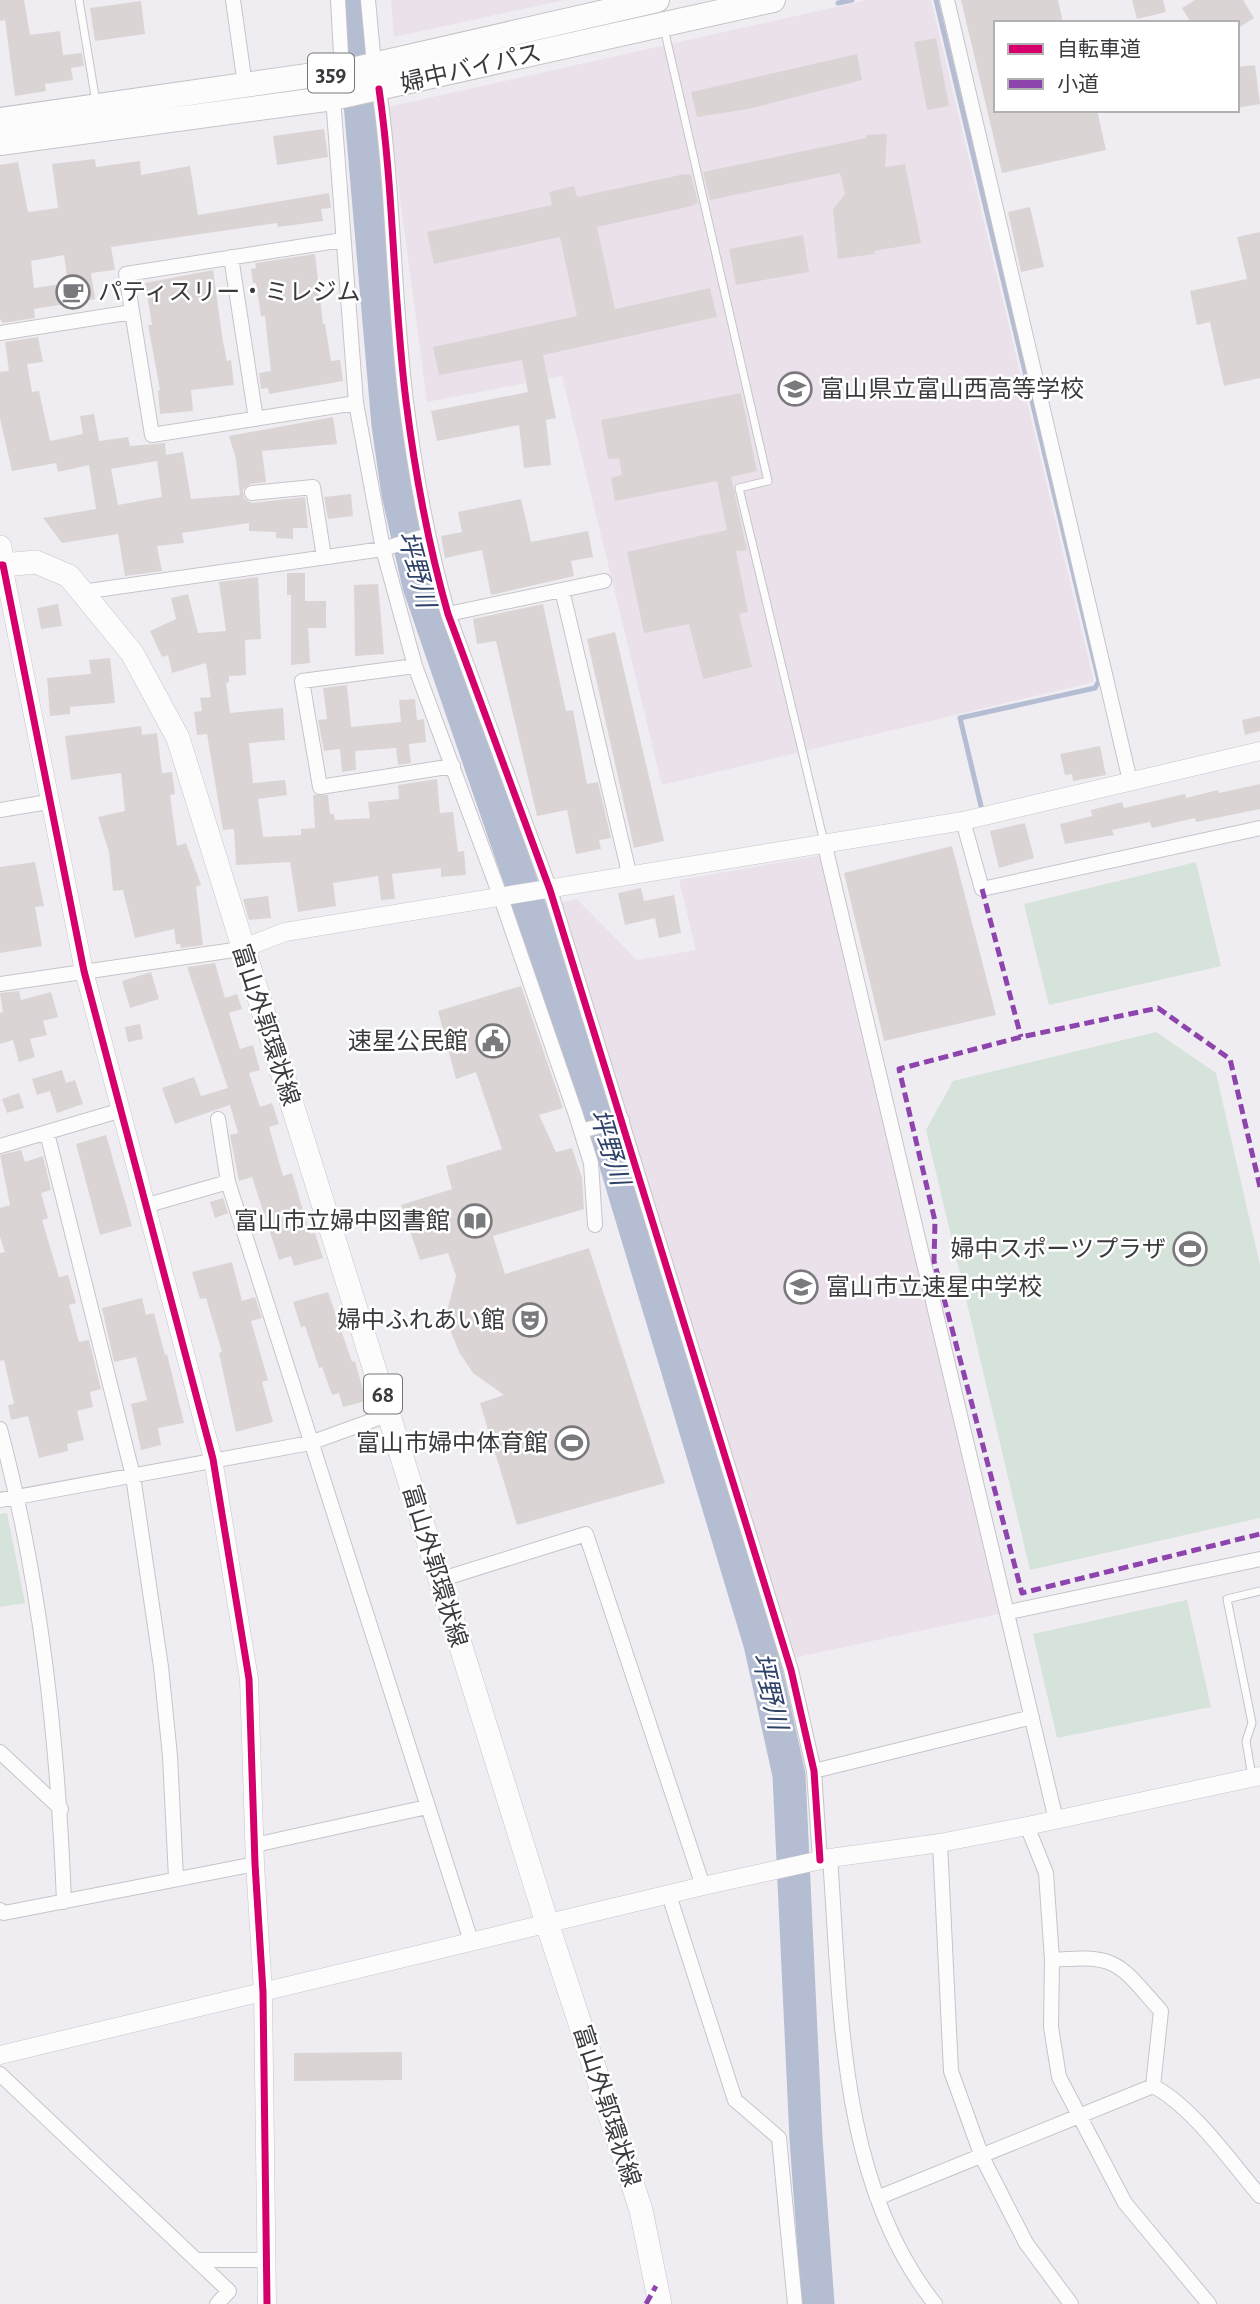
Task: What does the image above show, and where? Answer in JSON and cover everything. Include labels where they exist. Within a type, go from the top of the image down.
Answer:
[{"type":"highway","name":"婦中バイパス","points":[[0,120],[342,71],[657,0]]},
{"type":"highway","name":"婦中バイパス","points":[[0,143],[333,98],[774,0]]},
{"type":"main road","name":"富山外郭環状線","points":[[1,559],[36,562],[69,576],[132,653],[178,738],[241,949],[390,1414],[439,1580],[641,2210],[660,2304]]},
{"type":"street","points":[[233,0],[245,85]]},
{"type":"street","points":[[338,0],[342,71]]},
{"type":"street","points":[[368,0],[374,65]]},
{"type":"street","points":[[947,0],[1130,781]]},
{"type":"street","points":[[379,89],[406,400],[428,535],[448,614],[550,890],[791,1670],[814,1771],[821,1860],[847,2080],[877,2198],[893,2236],[935,2304]]},
{"type":"street","points":[[333,98],[356,403],[383,549],[415,666],[501,898],[581,1131],[591,1163],[596,1225]]},
{"type":"street","points":[[343,240],[126,274],[152,435],[356,403]]},
{"type":"street","points":[[231,257],[256,419]]},
{"type":"street","points":[[0,333],[132,312]]},
{"type":"street","points":[[252,493],[313,487],[324,557]]},
{"type":"street","points":[[82,592],[383,549],[428,535]]},
{"type":"street","points":[[1,559],[48,803],[84,971],[213,1459],[249,1679],[254,1864],[263,1992],[267,2304]]},
{"type":"street","points":[[448,614],[604,581]]},
{"type":"street","points":[[562,590],[630,877]]},
{"type":"street","points":[[415,666],[302,681],[320,787],[453,766]]},
{"type":"street","points":[[0,984],[241,949],[285,932],[825,846],[963,821],[1260,751]]},
{"type":"street","points":[[0,810],[48,803]]},
{"type":"street","points":[[963,821],[982,888],[1260,828]]},
{"type":"street","points":[[825,846],[1009,1612],[1056,1820]]},
{"type":"street","points":[[0,1146],[122,1110]]},
{"type":"street","points":[[218,1118],[228,1182],[471,1941]]},
{"type":"street","points":[[581,1131],[622,1120]]},
{"type":"street","points":[[47,1133],[133,1476],[162,1667],[176,1878]]},
{"type":"street","points":[[148,1205],[228,1182]]},
{"type":"street","points":[[0,1500],[310,1443],[390,1414]]},
{"type":"street","points":[[0,1429],[18,1497],[47,1670],[61,1809],[64,1902]]},
{"type":"street","points":[[439,1580],[586,1534],[703,1886]]},
{"type":"street","points":[[1009,1612],[1260,1559]]},
{"type":"street","points":[[814,1771],[1032,1717]]},
{"type":"street","points":[[0,1752],[61,1809]]},
{"type":"street","points":[[0,2055],[769,1871],[821,1860],[940,1843],[1256,1777]]},
{"type":"street","points":[[255,1844],[428,1808]]},
{"type":"street","points":[[1027,1826],[1046,1873],[1052,1960],[1051,2027],[1059,2077],[1125,2203],[1209,2304]]},
{"type":"street","points":[[940,1843],[951,2071],[982,2157],[1026,2243],[1071,2304]]},
{"type":"street","points":[[0,1910],[4,1913],[254,1864]]},
{"type":"street","points":[[669,1895],[735,2100],[779,2138],[795,2304]]},
{"type":"street","points":[[1052,1960],[1089,1957],[1121,1966],[1161,2011],[1153,2085]]},
{"type":"street","points":[[0,2074],[229,2291],[217,2304]]},
{"type":"street","points":[[877,2198],[1153,2085]]},
{"type":"street","points":[[1153,2085],[1169,2094],[1260,2196]]},
{"type":"street","points":[[198,2260],[267,2260]]},
{"type":"lane","points":[[79,0],[97,106]]},
{"type":"lane","points":[[666,37],[768,481],[739,488],[825,846]]},
{"type":"lane","points":[[1256,1777],[1246,1741],[1252,1723],[1227,1599],[1260,1591]]},
{"type":"shaded area","points":[[391,0],[564,0],[394,37]]},
{"type":"shaded area","name":"富山県立富山西高等学校","points":[[867,0],[931,0],[1094,682],[662,785],[562,376],[427,402],[388,107]]},
{"type":"shaded area","name":"富山市立速星中学校","points":[[823,855],[999,1614],[793,1658],[558,903],[577,899],[637,960],[696,950],[679,880]]},
{"type":"shaded area","points":[[1196,862],[1221,966],[1049,1005],[1024,904]]},
{"type":"shaded area","points":[[1156,1032],[1216,1073],[1260,1265],[1260,1518],[1030,1570],[926,1130],[953,1081]]},
{"type":"shaded area","points":[[7,1513],[25,1603],[0,1607],[0,1514]]},
{"type":"shaded area","points":[[1187,1600],[1211,1707],[1057,1738],[1033,1634]]},
{"type":"building","points":[[0,0],[24,0],[30,35],[60,31],[63,55],[82,53],[84,66],[71,68],[73,80],[45,84],[46,91],[15,96],[5,20],[0,21]]},
{"type":"building","points":[[961,0],[1058,0],[1063,21],[994,21],[994,112],[1097,112],[1106,150],[1002,173]]},
{"type":"building","points":[[1132,0],[1163,0],[1166,12],[1137,19]]},
{"type":"building","points":[[1195,0],[1243,0],[1254,18],[1239,28],[1239,21],[1190,21],[1182,8]]},
{"type":"building","points":[[141,1],[145,34],[95,41],[90,8]]},
{"type":"building","points":[[936,38],[949,106],[927,110],[914,42]]},
{"type":"building","points":[[857,54],[862,80],[748,109],[697,117],[691,92]]},
{"type":"building","points":[[1255,65],[1260,104],[1239,108],[1239,67]]},
{"type":"building","points":[[324,129],[328,157],[277,165],[273,136]]},
{"type":"building","points":[[887,134],[885,167],[905,164],[921,243],[838,259],[833,209],[845,194],[840,173],[710,200],[703,172],[866,138],[866,135]]},
{"type":"building","points":[[95,159],[96,167],[140,161],[141,175],[190,166],[198,215],[329,193],[331,208],[321,209],[323,221],[278,227],[277,223],[111,247],[115,270],[91,273],[95,299],[34,309],[35,318],[3,323],[0,319],[0,165],[18,162],[28,212],[58,208],[52,164]],"holes":[[[64,255],[68,283],[34,288],[31,261]]]},
{"type":"building","points":[[685,174],[691,175],[698,203],[597,227],[615,309],[710,288],[717,317],[543,355],[556,418],[546,420],[551,465],[524,468],[519,425],[437,441],[431,411],[528,392],[522,360],[439,375],[433,347],[577,316],[560,237],[434,264],[427,232],[552,205],[549,192],[574,186],[577,197]]},
{"type":"building","points":[[1030,207],[1044,267],[1021,272],[1008,212]]},
{"type":"building","points":[[1260,232],[1260,378],[1224,386],[1210,322],[1197,325],[1190,291],[1247,279],[1237,237]]},
{"type":"building","points":[[803,235],[809,272],[736,285],[729,249]]},
{"type":"building","points":[[315,254],[323,324],[331,361],[340,360],[343,381],[269,394],[268,388],[261,389],[259,373],[271,371],[265,316],[261,316],[251,269],[256,268],[255,263]]},
{"type":"building","points":[[213,270],[223,342],[227,361],[231,360],[234,385],[191,390],[193,411],[160,414],[160,390],[148,325],[152,325],[145,283]]},
{"type":"building","points":[[38,337],[43,362],[27,364],[32,392],[39,391],[50,441],[83,434],[80,416],[94,414],[99,441],[128,437],[130,446],[165,443],[166,455],[183,452],[191,499],[240,495],[236,459],[229,436],[333,417],[337,444],[262,451],[266,482],[250,484],[243,490],[244,498],[252,503],[305,497],[308,528],[293,528],[293,539],[276,538],[276,532],[249,531],[249,523],[182,533],[184,543],[157,546],[162,571],[125,576],[118,534],[62,543],[43,518],[96,509],[89,465],[58,472],[56,463],[12,471],[0,418],[0,372],[9,371],[5,342]],"holes":[[[157,461],[162,497],[118,505],[111,469]]]},
{"type":"building","points":[[741,393],[757,471],[731,477],[747,550],[736,551],[748,612],[739,614],[752,667],[703,679],[689,624],[644,633],[627,552],[727,530],[717,481],[615,501],[611,478],[622,475],[619,458],[608,459],[601,420]]},
{"type":"building","points":[[351,494],[353,516],[328,519],[324,497]]},
{"type":"building","points":[[521,499],[531,542],[588,531],[593,557],[571,561],[574,576],[491,595],[482,550],[445,558],[441,536],[462,532],[458,512]]},
{"type":"building","points":[[287,573],[305,573],[305,601],[326,601],[326,628],[308,628],[310,663],[291,665],[291,595],[287,595]]},
{"type":"building","points":[[258,577],[261,639],[245,640],[246,675],[229,676],[229,682],[226,683],[230,713],[283,708],[285,740],[249,743],[253,783],[285,780],[287,795],[258,799],[263,837],[301,835],[301,829],[315,828],[313,795],[328,795],[330,814],[334,814],[335,820],[370,818],[368,802],[399,799],[398,785],[437,779],[440,813],[453,812],[458,852],[464,851],[466,875],[441,877],[441,868],[392,874],[395,899],[381,900],[378,876],[333,883],[336,906],[298,912],[290,862],[236,865],[234,829],[223,830],[207,734],[197,735],[194,712],[202,711],[200,698],[211,697],[206,663],[172,673],[168,655],[162,657],[150,631],[176,619],[171,598],[188,594],[198,633],[226,631],[219,582]]},
{"type":"building","points":[[378,584],[384,654],[355,656],[354,585]]},
{"type":"building","points":[[58,604],[62,626],[41,629],[37,608]]},
{"type":"building","points":[[543,604],[566,711],[573,710],[587,784],[598,782],[611,838],[599,840],[601,849],[576,854],[567,810],[537,816],[496,641],[477,644],[473,619]]},
{"type":"building","points":[[615,632],[664,841],[634,848],[587,639]]},
{"type":"building","points":[[110,658],[115,703],[70,707],[70,714],[50,716],[47,678],[91,674],[89,660]]},
{"type":"building","points":[[347,685],[351,727],[401,722],[399,700],[415,699],[417,720],[424,719],[426,742],[409,744],[411,763],[398,765],[396,748],[355,751],[356,770],[342,772],[340,749],[324,751],[318,720],[327,719],[323,688]]},
{"type":"building","points":[[1260,716],[1260,731],[1245,735],[1242,720]]},
{"type":"building","points":[[141,726],[142,735],[157,733],[162,773],[172,772],[175,794],[170,795],[177,846],[186,843],[201,885],[196,887],[203,945],[181,948],[180,944],[176,944],[174,929],[135,938],[123,890],[113,891],[109,852],[98,817],[125,811],[121,773],[71,780],[65,736]]},
{"type":"building","points":[[1100,746],[1106,775],[1073,781],[1072,774],[1065,775],[1060,754]]},
{"type":"building","points":[[1260,784],[1260,809],[1196,822],[1195,818],[1152,828],[1150,822],[1112,830],[1114,835],[1065,844],[1060,824],[1092,816],[1091,810],[1122,802],[1124,808],[1185,794],[1186,798]]},
{"type":"building","points":[[1025,823],[1034,858],[999,868],[990,831]]},
{"type":"building","points":[[952,846],[996,1015],[884,1041],[844,873]]},
{"type":"building","points":[[35,862],[44,906],[35,907],[42,946],[0,953],[0,867]]},
{"type":"building","points":[[641,888],[644,901],[674,895],[681,933],[659,938],[655,918],[625,925],[618,893]]},
{"type":"building","points":[[268,896],[271,918],[249,920],[243,899]]},
{"type":"building","points":[[215,963],[225,998],[237,994],[242,1009],[229,1013],[240,1049],[253,1045],[260,1070],[249,1073],[260,1107],[272,1103],[279,1124],[269,1127],[283,1176],[292,1173],[310,1234],[315,1233],[323,1258],[294,1266],[291,1256],[279,1260],[252,1177],[239,1181],[230,1135],[238,1133],[230,1105],[175,1124],[162,1088],[194,1077],[201,1096],[228,1088],[187,967]]},
{"type":"building","points":[[151,972],[159,999],[130,1008],[122,981]]},
{"type":"building","points":[[521,986],[563,1108],[539,1115],[556,1152],[572,1148],[582,1178],[584,1209],[493,1236],[505,1274],[589,1248],[665,1483],[517,1525],[480,1403],[504,1395],[473,1373],[459,1352],[451,1332],[448,1308],[456,1276],[448,1253],[420,1260],[401,1205],[452,1189],[446,1166],[502,1149],[476,1072],[456,1079],[438,1011]]},
{"type":"building","points":[[19,991],[21,1000],[51,992],[58,1017],[43,1021],[47,1035],[30,1039],[35,1057],[19,1062],[13,1040],[0,1044],[0,1013],[3,1012],[0,993]]},
{"type":"building","points":[[140,1024],[143,1039],[128,1042],[125,1027]]},
{"type":"building","points":[[62,1070],[66,1083],[75,1080],[83,1104],[57,1113],[50,1091],[37,1095],[32,1079]]},
{"type":"building","points":[[19,1093],[24,1108],[7,1113],[2,1099]]},
{"type":"building","points":[[106,1135],[132,1226],[100,1235],[76,1144]]},
{"type":"building","points":[[21,1150],[25,1162],[43,1156],[51,1190],[41,1193],[48,1218],[42,1220],[59,1277],[68,1275],[76,1303],[69,1305],[79,1342],[89,1340],[101,1389],[90,1392],[93,1407],[77,1411],[84,1440],[67,1444],[68,1451],[39,1458],[28,1416],[11,1420],[8,1405],[14,1404],[4,1360],[0,1361],[0,1253],[5,1252],[0,1237],[0,1208],[10,1205],[0,1155]]},
{"type":"building","points":[[223,1198],[228,1213],[215,1218],[210,1202]]},
{"type":"building","points":[[232,1262],[242,1301],[255,1297],[262,1318],[251,1321],[268,1380],[262,1382],[273,1422],[236,1432],[219,1353],[222,1352],[206,1298],[200,1299],[192,1272]]},
{"type":"building","points":[[328,1292],[352,1362],[355,1361],[366,1401],[343,1407],[339,1393],[332,1395],[322,1367],[319,1368],[305,1326],[301,1327],[293,1302]]},
{"type":"building","points":[[142,1298],[146,1315],[154,1313],[184,1423],[158,1428],[161,1445],[141,1450],[131,1404],[147,1400],[136,1357],[114,1362],[102,1308]]},
{"type":"building","points":[[402,2052],[402,2080],[294,2081],[294,2053]]},
{"type":"waterway","name":"坪野川","points":[[351,0],[388,425],[398,494],[419,586],[601,1115],[760,1644],[789,1775],[806,2139],[818,2304]]},
{"type":"waterway","points":[[838,3],[852,0]]},
{"type":"waterway","points":[[936,0],[1099,681],[1095,688],[960,718],[981,806]]},
{"type":"marked path","points":[[982,889],[1021,1037]]},
{"type":"marked path","points":[[1260,1187],[1230,1059],[1158,1008],[1021,1037],[899,1069],[935,1221],[934,1261],[1022,1593],[1260,1534]]},
{"type":"marked path","points":[[646,2304],[656,2286]]},
{"type":"cycle path","points":[[379,89],[388,167],[406,401],[434,561],[448,614],[550,890],[791,1670],[814,1771],[820,1860]]},
{"type":"cycle path","points":[[0,565],[3,565],[84,971],[213,1459],[249,1679],[255,1864],[263,1992],[267,2304]]},
{"type":"place","name":"パティスリー・ミレジム","points":[[73,292]]},
{"type":"place","name":"富山県立富山西高等学校","points":[[795,389]]},
{"type":"place","name":"速星公民館","points":[[493,1041]]},
{"type":"place","name":"富山市立婦中図書館","points":[[475,1221]]},
{"type":"place","name":"婦中スポーツプラザ","points":[[1190,1249]]},
{"type":"place","name":"富山市立速星中学校","points":[[801,1287]]},
{"type":"place","name":"婦中ふれあい館","points":[[530,1320]]},
{"type":"place","name":"富山市婦中体育館","points":[[572,1443]]}]
